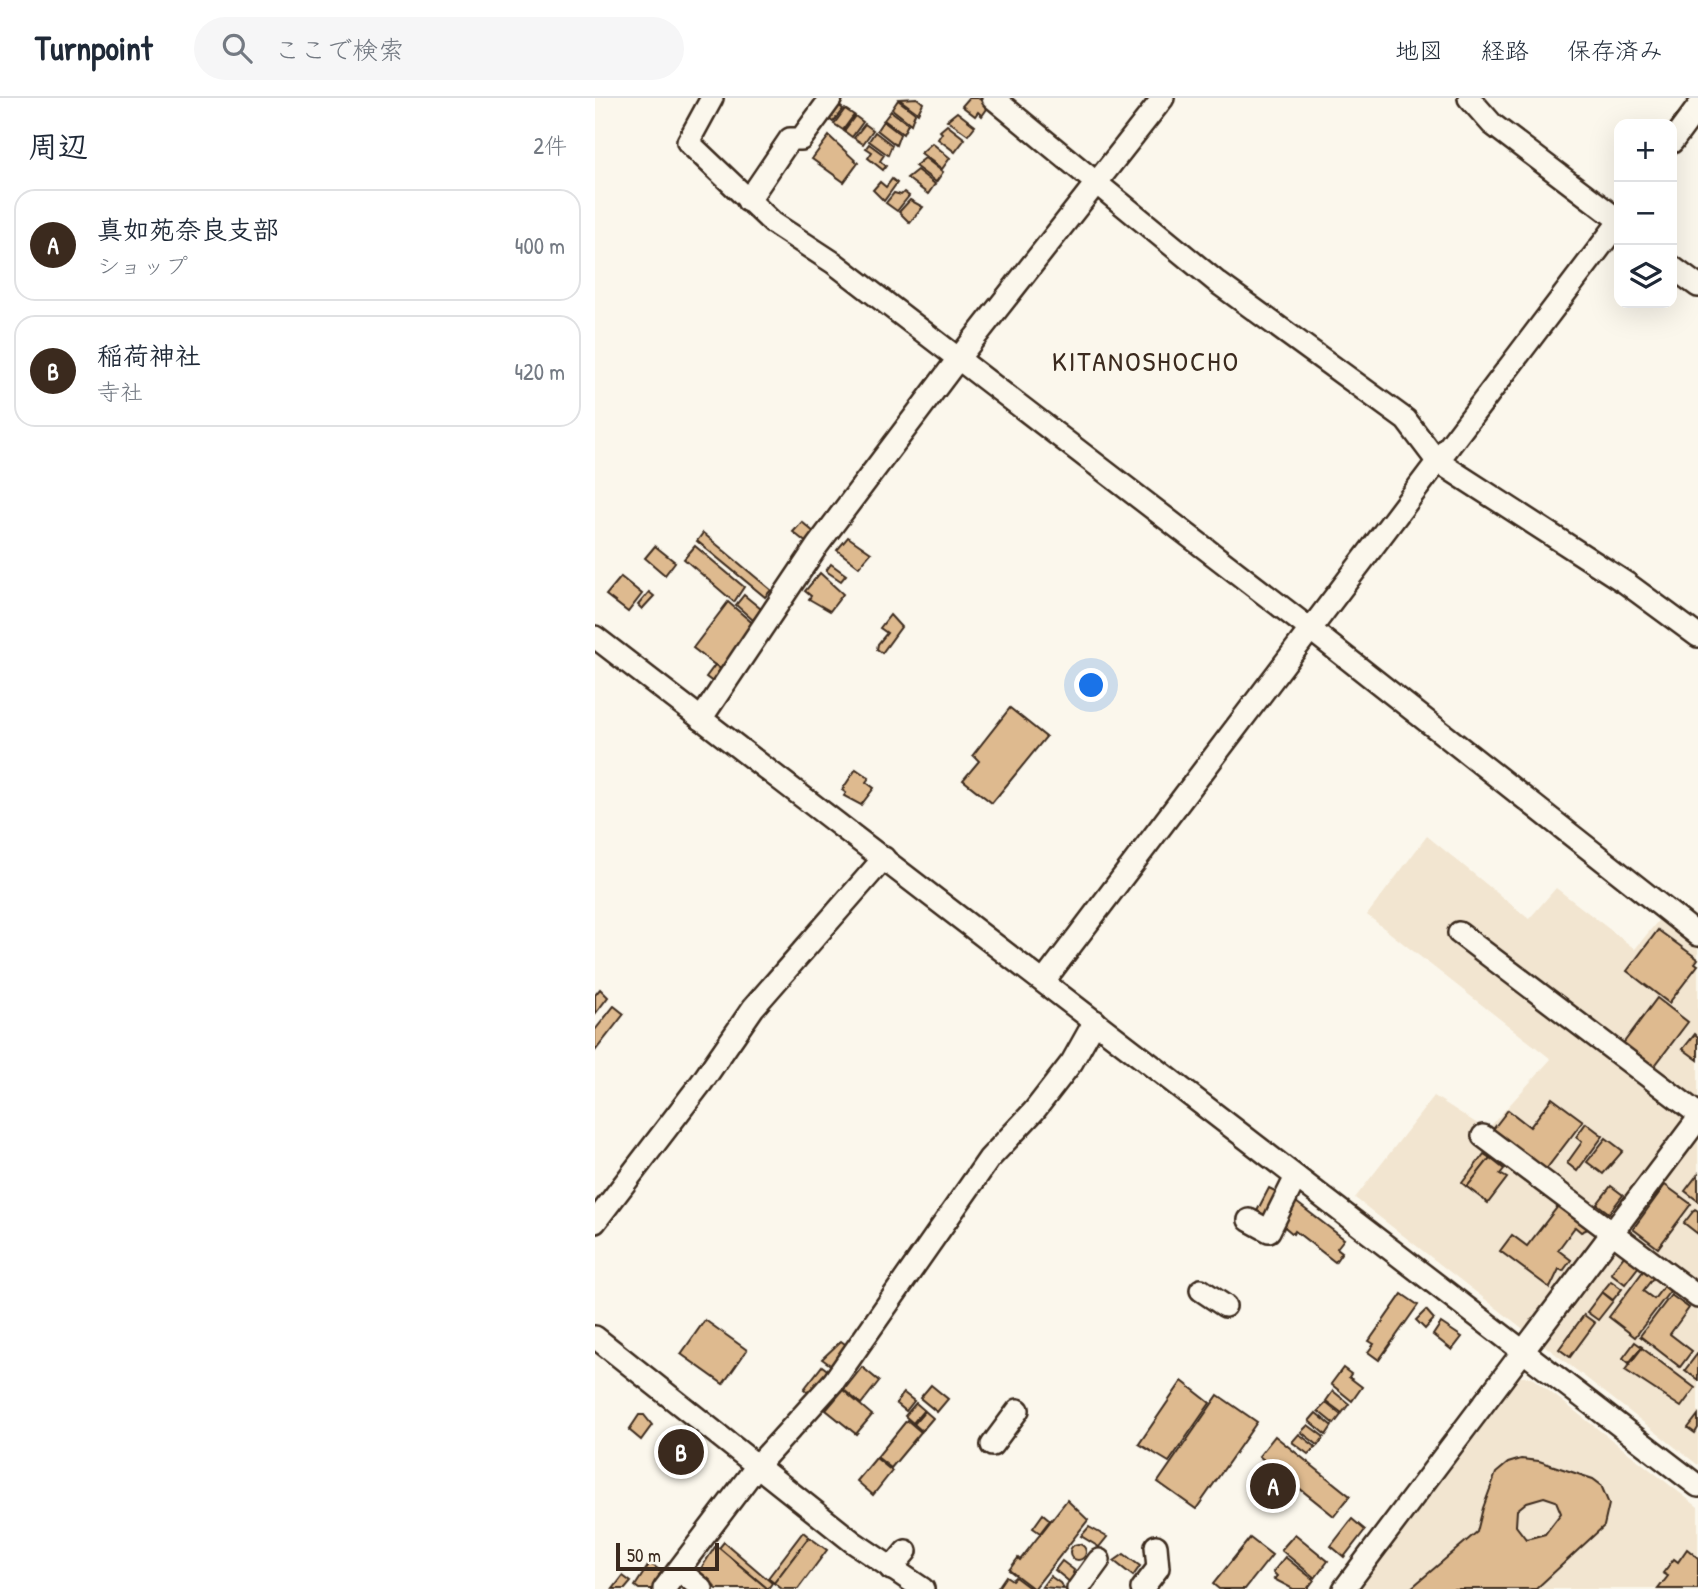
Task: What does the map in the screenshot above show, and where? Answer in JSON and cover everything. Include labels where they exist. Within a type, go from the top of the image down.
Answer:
[{"type":"street","points":[[712,98],[688,142],[773,223],[834,263],[1310,629],[1698,935]]},
{"type":"street","points":[[748,201],[790,139],[801,139],[831,98]]},
{"type":"street","points":[[993,98],[1218,283],[1406,420],[1437,461],[1626,583],[1698,636]]},
{"type":"street","points":[[701,719],[817,547],[958,359],[1163,98]]},
{"type":"street","points":[[1469,98],[1492,124],[1614,218]]},
{"type":"street","points":[[1677,135],[1698,107]]},
{"type":"street","points":[[1044,981],[1614,226]]},
{"type":"street","points":[[1677,271],[1698,286]]},
{"type":"street","points":[[595,637],[1698,1486]]},
{"type":"street","points":[[598,1210],[702,1082],[753,1008],[884,858]]},
{"type":"street","points":[[1344,1589],[1698,1116],[1459,933]]},
{"type":"street","points":[[664,1589],[757,1466],[834,1381],[989,1159],[1034,1111],[1072,1062],[1095,1021]]},
{"type":"street","points":[[1483,1136],[1698,1297]]},
{"type":"street","points":[[1249,1220],[1269,1231],[1296,1177]]},
{"type":"street","points":[[1201,1290],[1225,1306]]},
{"type":"street","points":[[595,1337],[891,1569],[923,1589]]},
{"type":"street","points":[[992,1445],[1017,1410]]},
{"type":"street","points":[[1142,1589],[1158,1568],[1156,1546]]},
{"type":"street","points":[[891,1569],[906,1551]]},
{"type":"street","points":[[1077,1589],[1099,1560]]},
{"type":"street","points":[[679,1570],[702,1589]]},
{"type":"shaded area","points":[[1427,836],[1529,919],[1556,888],[1635,949],[1661,917],[1698,944],[1698,1465],[1355,1198],[1434,1096],[1487,1130],[1551,1059],[1367,915]]},
{"type":"shaded area","points":[[1517,1377],[1531,1377],[1698,1507],[1698,1589],[1357,1589]]},
{"type":"building","points":[[917,98],[923,103],[918,113],[899,99]]},
{"type":"building","points":[[969,98],[978,98],[989,106],[982,116],[978,112],[975,116],[962,106]]},
{"type":"building","points":[[898,100],[915,113],[911,124],[892,109]]},
{"type":"building","points":[[835,102],[843,109],[833,122],[825,116]]},
{"type":"building","points":[[845,109],[854,115],[843,130],[834,124]]},
{"type":"building","points":[[891,111],[908,124],[903,134],[884,120]]},
{"type":"building","points":[[957,112],[975,126],[968,135],[947,120]]},
{"type":"building","points":[[855,116],[863,122],[852,137],[844,131]]},
{"type":"building","points":[[883,121],[900,134],[896,145],[877,130]]},
{"type":"building","points":[[865,124],[873,130],[863,144],[854,138]]},
{"type":"building","points":[[947,125],[965,139],[955,152],[938,139],[942,133],[940,131]]},
{"type":"building","points":[[875,132],[892,145],[888,155],[869,141]]},
{"type":"building","points":[[829,136],[858,163],[844,182],[812,159]]},
{"type":"building","points":[[932,143],[950,158],[942,169],[921,153]]},
{"type":"building","points":[[869,144],[884,155],[880,161],[886,166],[883,170],[868,158],[872,152],[866,148]]},
{"type":"building","points":[[925,158],[943,172],[936,182],[915,166]]},
{"type":"building","points":[[917,170],[935,184],[928,194],[907,178]]},
{"type":"building","points":[[892,179],[897,183],[884,201],[873,190],[880,182],[886,187]]},
{"type":"building","points":[[904,192],[909,196],[897,211],[886,203],[894,193],[901,195]]},
{"type":"building","points":[[910,200],[923,207],[910,223],[899,212]]},
{"type":"building","points":[[802,522],[816,534],[808,544],[793,532]]},
{"type":"building","points":[[703,533],[771,590],[765,597],[697,541]]},
{"type":"building","points":[[848,537],[871,553],[859,567],[837,550]]},
{"type":"building","points":[[655,546],[675,562],[665,575],[645,558]]},
{"type":"building","points":[[695,546],[744,587],[734,602],[684,559]]},
{"type":"building","points":[[831,564],[846,575],[841,581],[826,571]]},
{"type":"building","points":[[820,573],[843,594],[830,611],[809,599],[811,596],[805,591]]},
{"type":"building","points":[[621,577],[642,594],[628,612],[606,595]]},
{"type":"building","points":[[649,592],[654,596],[642,609],[638,605]]},
{"type":"building","points":[[744,595],[761,609],[753,620],[736,605]]},
{"type":"building","points":[[728,602],[757,627],[724,672],[693,648]]},
{"type":"building","points":[[890,615],[901,627],[882,653],[877,649],[878,644],[887,633],[880,628]]},
{"type":"building","points":[[715,665],[726,673],[717,685],[706,677]]},
{"type":"building","points":[[1010,708],[1046,737],[992,803],[963,780],[979,761],[973,755]]},
{"type":"building","points":[[856,769],[869,778],[866,782],[874,788],[861,805],[844,796],[846,793],[842,790]]},
{"type":"building","points":[[1658,930],[1698,959],[1695,963],[1698,965],[1669,1003],[1627,971]]},
{"type":"building","points":[[600,989],[608,997],[595,1014],[595,995]]},
{"type":"building","points":[[1657,998],[1688,1022],[1653,1068],[1622,1045]]},
{"type":"building","points":[[614,1006],[624,1014],[595,1051],[595,1030]]},
{"type":"building","points":[[1695,1034],[1698,1037],[1698,1060],[1683,1049]]},
{"type":"building","points":[[1552,1098],[1583,1121],[1544,1172],[1491,1132],[1508,1110],[1530,1127]]},
{"type":"building","points":[[1586,1123],[1603,1136],[1577,1171],[1567,1163],[1582,1142],[1576,1137]]},
{"type":"building","points":[[1606,1138],[1623,1151],[1603,1174],[1587,1162]]},
{"type":"building","points":[[1484,1154],[1490,1158],[1467,1187],[1462,1183]]},
{"type":"building","points":[[1490,1158],[1504,1169],[1500,1174],[1507,1178],[1488,1203],[1467,1187]]},
{"type":"building","points":[[1698,1174],[1698,1201],[1685,1191]]},
{"type":"building","points":[[1665,1185],[1691,1204],[1658,1248],[1633,1229]]},
{"type":"building","points":[[1611,1186],[1623,1195],[1609,1213],[1597,1204]]},
{"type":"building","points":[[1269,1188],[1279,1193],[1266,1219],[1256,1213]]},
{"type":"building","points":[[1296,1202],[1344,1239],[1337,1248],[1342,1252],[1335,1262],[1295,1231],[1293,1234],[1280,1223]]},
{"type":"building","points":[[1559,1205],[1588,1229],[1581,1232],[1575,1227],[1558,1250],[1571,1260],[1563,1271],[1559,1269],[1550,1288],[1500,1251],[1512,1235],[1527,1246]]},
{"type":"building","points":[[1695,1209],[1698,1211],[1698,1234],[1684,1223]]},
{"type":"building","points":[[1625,1255],[1639,1266],[1625,1284],[1611,1273]]},
{"type":"building","points":[[1644,1270],[1653,1278],[1643,1291],[1654,1299],[1664,1286],[1670,1291],[1635,1337],[1609,1317]]},
{"type":"building","points":[[1611,1281],[1622,1289],[1613,1300],[1602,1292]]},
{"type":"building","points":[[1602,1292],[1613,1301],[1598,1320],[1587,1312]]},
{"type":"building","points":[[1402,1294],[1418,1305],[1379,1360],[1368,1352],[1374,1344],[1369,1341]]},
{"type":"building","points":[[1671,1295],[1689,1308],[1670,1334],[1692,1351],[1680,1367],[1640,1336]]},
{"type":"building","points":[[1426,1310],[1434,1319],[1425,1329],[1416,1320]]},
{"type":"building","points":[[1584,1315],[1595,1323],[1570,1357],[1559,1349]]},
{"type":"building","points":[[705,1320],[747,1350],[723,1384],[681,1354]]},
{"type":"building","points":[[1441,1323],[1462,1337],[1452,1350],[1433,1335]]},
{"type":"building","points":[[841,1341],[849,1347],[833,1367],[822,1359]]},
{"type":"building","points":[[1635,1342],[1642,1347],[1629,1363],[1623,1358]]},
{"type":"building","points":[[1642,1348],[1695,1388],[1681,1407],[1625,1370]]},
{"type":"building","points":[[1698,1353],[1698,1380],[1685,1370]]},
{"type":"building","points":[[822,1366],[830,1372],[811,1395],[804,1389]]},
{"type":"building","points":[[862,1367],[879,1381],[861,1404],[844,1390]]},
{"type":"building","points":[[1343,1368],[1351,1374],[1349,1377],[1362,1387],[1352,1401],[1331,1384]]},
{"type":"building","points":[[1182,1381],[1210,1403],[1169,1462],[1139,1444]]},
{"type":"building","points":[[931,1385],[948,1399],[937,1412],[920,1398]]},
{"type":"building","points":[[843,1390],[872,1415],[856,1434],[826,1410]]},
{"type":"building","points":[[1333,1391],[1349,1404],[1342,1413],[1326,1401]]},
{"type":"building","points":[[904,1393],[914,1401],[906,1411],[896,1403]]},
{"type":"building","points":[[1218,1395],[1257,1422],[1196,1509],[1158,1482]]},
{"type":"building","points":[[916,1403],[924,1410],[913,1423],[905,1416]]},
{"type":"building","points":[[1326,1403],[1341,1415],[1334,1424],[1318,1411]]},
{"type":"building","points":[[925,1411],[933,1418],[922,1431],[914,1424]]},
{"type":"building","points":[[1316,1413],[1332,1426],[1326,1435],[1309,1421]]},
{"type":"building","points":[[639,1415],[644,1415],[652,1425],[641,1440],[629,1430]]},
{"type":"building","points":[[1698,1415],[1698,1428],[1695,1433],[1688,1428]]},
{"type":"building","points":[[907,1420],[921,1432],[891,1468],[877,1457]]},
{"type":"building","points":[[1308,1425],[1324,1437],[1318,1445],[1301,1432]]},
{"type":"building","points":[[1299,1434],[1316,1447],[1308,1454],[1292,1442]]},
{"type":"building","points":[[1275,1436],[1350,1496],[1334,1516],[1259,1456]]},
{"type":"building","points":[[876,1458],[892,1471],[873,1495],[857,1481]]},
{"type":"building","points":[[1521,1459],[1539,1461],[1593,1479],[1601,1485],[1609,1504],[1604,1526],[1536,1589],[1410,1589],[1477,1532],[1496,1473],[1508,1463]],"holes":[[[1544,1497],[1556,1501],[1561,1513],[1545,1534],[1526,1539],[1516,1526],[1517,1510],[1527,1502]]]},
{"type":"building","points":[[1067,1500],[1088,1520],[1034,1589],[1009,1570]]},
{"type":"building","points":[[1043,1514],[1050,1520],[1040,1533],[1033,1528]]},
{"type":"building","points":[[1352,1519],[1365,1530],[1344,1557],[1331,1546]]},
{"type":"building","points":[[1089,1527],[1107,1537],[1099,1547],[1081,1536]]},
{"type":"building","points":[[803,1532],[809,1537],[774,1583],[768,1578]]},
{"type":"building","points":[[1295,1534],[1328,1561],[1315,1578],[1281,1550]]},
{"type":"building","points":[[809,1537],[827,1550],[798,1589],[782,1589],[774,1583]]},
{"type":"building","points":[[1250,1538],[1272,1555],[1245,1589],[1219,1589],[1213,1584]]},
{"type":"building","points":[[724,1542],[772,1583],[768,1589],[719,1548]]},
{"type":"building","points":[[1075,1544],[1081,1544],[1086,1552],[1084,1558],[1075,1560],[1070,1555],[1070,1549]]},
{"type":"building","points":[[715,1547],[768,1589],[717,1589],[698,1573]]},
{"type":"building","points":[[1687,1549],[1698,1558],[1698,1589],[1658,1589],[1668,1576],[1663,1573],[1674,1559],[1678,1562]]},
{"type":"building","points":[[1124,1554],[1140,1566],[1133,1576],[1114,1561]]},
{"type":"building","points":[[1285,1557],[1314,1580],[1307,1589],[1293,1589],[1274,1579],[1277,1576],[1273,1572]]},
{"type":"building","points":[[1062,1561],[1074,1570],[1076,1576],[1071,1583],[1055,1570]]},
{"type":"building","points":[[650,1563],[662,1572],[659,1575],[665,1580],[658,1589],[639,1589],[635,1586]]},
{"type":"building","points":[[623,1576],[631,1582],[625,1589],[613,1589]]},
{"type":"building","points":[[1006,1576],[1012,1580],[1015,1577],[1031,1589],[997,1589]]},
{"type":"building","points":[[1050,1576],[1060,1583],[1064,1589],[1042,1587]]},
{"type":"place","name":"稲荷神社","points":[[681,1452]]},
{"type":"place","name":"真如苑奈良支部","points":[[1273,1486]]},
{"type":"district","name":"KITANOSHOCHO","points":[[1146,361]]}]
